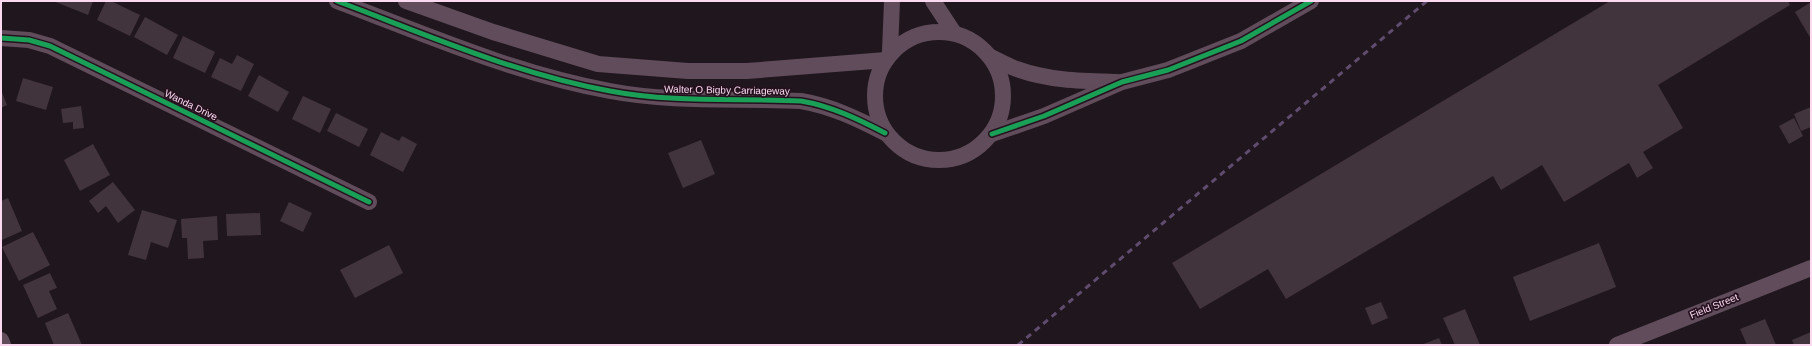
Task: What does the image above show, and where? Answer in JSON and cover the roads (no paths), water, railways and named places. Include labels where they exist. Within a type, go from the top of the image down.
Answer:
[{"type":"street","name":"Walter O Bigby Carriageway","points":[[337,1],[502,63],[558,79],[611,91],[672,99],[801,101],[821,104],[840,111],[885,133],[900,148],[918,158],[938,161],[959,158],[978,148],[992,134],[1001,115],[1004,94],[1000,74],[989,56],[973,42],[954,33],[934,32],[915,36],[888,56],[877,77],[874,96],[877,115],[885,133]]},
{"type":"street","name":"Walter O Bigby Carriageway","points":[[406,1],[493,32],[598,64],[688,71],[747,71],[888,56]]},
{"type":"street","points":[[888,56],[892,1]]},
{"type":"street","points":[[933,1],[954,33]]},
{"type":"street","points":[[992,134],[1044,116],[1122,82],[1168,70],[1241,41],[1311,1]]},
{"type":"street","name":"Wanda Drive","points":[[1,38],[30,40],[57,49],[369,202]]},
{"type":"street","points":[[989,56],[1016,69],[1042,76],[1064,80],[1122,82]]},
{"type":"street","name":"Field Street","points":[[1617,345],[1811,268]]},
{"type":"street","points":[[1,340],[3,345]]},
{"type":"railway","points":[[1018,345],[1427,1]]}]
